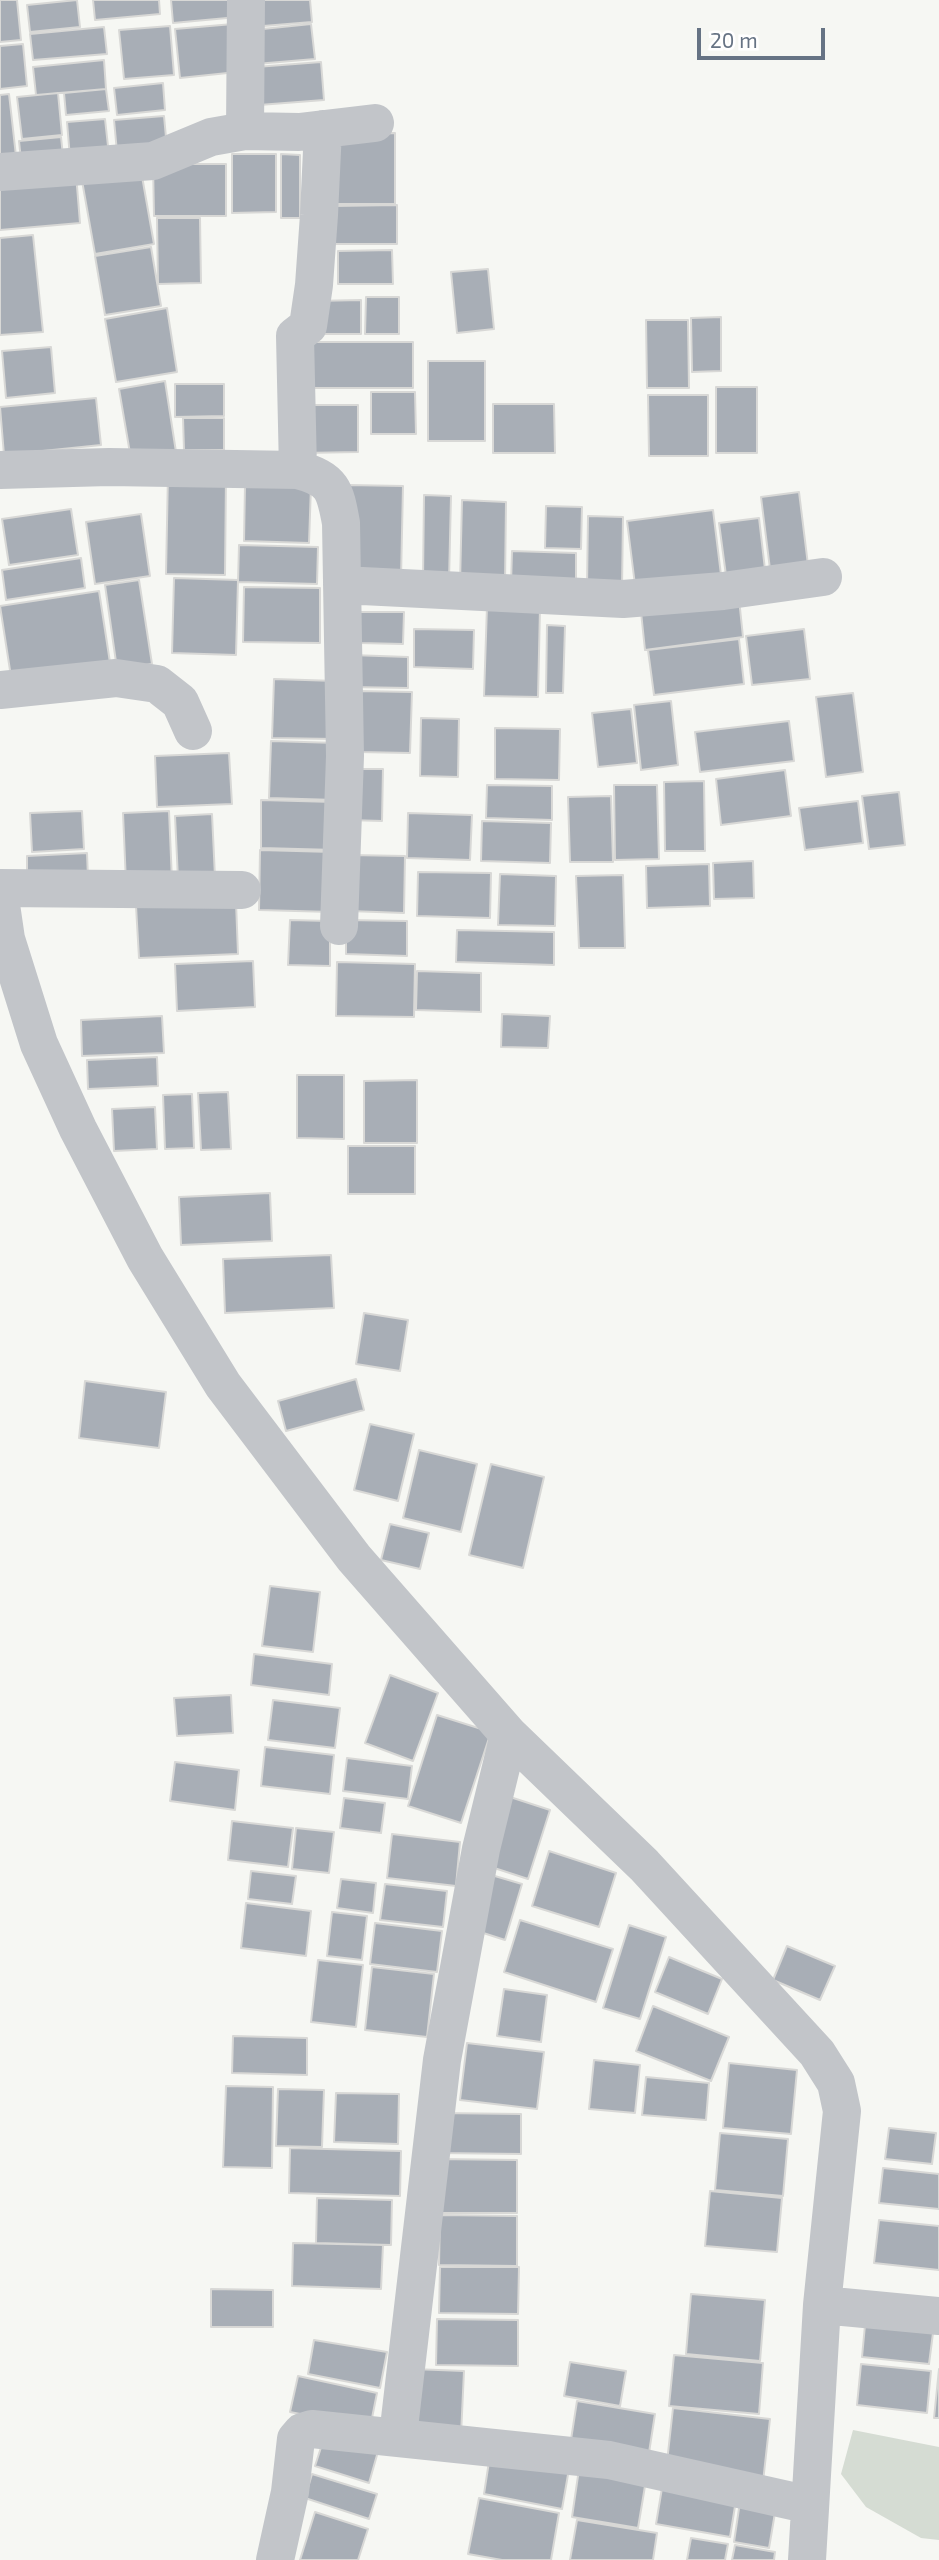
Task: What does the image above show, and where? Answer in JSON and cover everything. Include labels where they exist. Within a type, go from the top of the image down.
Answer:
[{"type":"street","points":[[245,131],[246,0]]},
{"type":"street","points":[[0,172],[153,161],[211,137],[245,131],[299,132],[375,123]]},
{"type":"street","points":[[298,470],[295,336],[307,326],[314,285],[323,129]]},
{"type":"street","points":[[0,470],[109,467],[298,470],[317,475],[334,490],[341,523],[345,756],[339,926]]},
{"type":"street","points":[[342,585],[623,599],[723,591],[823,577]]},
{"type":"street","points":[[0,690],[116,678],[157,684],[180,702],[192,731]]},
{"type":"street","points":[[0,888],[242,890]]},
{"type":"street","points":[[0,898],[6,939],[39,1044],[78,1129],[145,1258],[223,1385],[354,1558],[509,1735],[644,1865],[817,2053],[836,2083],[842,2111],[822,2305],[807,2560]]},
{"type":"street","points":[[398,2436],[442,2060],[481,1849],[509,1735]]},
{"type":"street","points":[[822,2305],[939,2316]]},
{"type":"street","points":[[275,2560],[290,2492],[296,2439],[302,2432],[312,2429],[334,2429],[609,2460],[810,2505]]},
{"type":"shaded area","points":[[853,2430],[939,2447],[939,2540],[921,2538],[866,2507],[841,2474]]},
{"type":"building","points":[[0,0],[17,0],[21,40],[0,42]]},
{"type":"building","points":[[77,0],[80,27],[30,32],[27,5]]},
{"type":"building","points":[[93,0],[159,0],[160,14],[95,20]]},
{"type":"building","points":[[171,0],[237,0],[238,17],[173,23]]},
{"type":"building","points":[[249,0],[310,0],[312,22],[251,27]]},
{"type":"building","points":[[233,24],[237,72],[180,78],[175,29]]},
{"type":"building","points":[[311,24],[315,59],[256,64],[253,30]]},
{"type":"building","points":[[170,26],[174,75],[124,79],[119,30]]},
{"type":"building","points":[[104,27],[107,54],[33,60],[30,34]]},
{"type":"building","points":[[23,44],[27,86],[0,89],[0,46]]},
{"type":"building","points":[[104,60],[106,89],[36,95],[33,67]]},
{"type":"building","points":[[321,62],[324,100],[259,105],[256,67]]},
{"type":"building","points":[[163,83],[165,110],[117,115],[114,88]]},
{"type":"building","points":[[106,89],[109,111],[66,115],[64,93]]},
{"type":"building","points":[[58,93],[62,135],[22,139],[17,97]]},
{"type":"building","points":[[9,94],[16,156],[0,157],[0,95]]},
{"type":"building","points":[[164,116],[167,148],[117,152],[114,120]]},
{"type":"building","points":[[105,119],[109,155],[70,158],[67,122]]},
{"type":"building","points":[[395,133],[395,204],[330,204],[329,134]]},
{"type":"building","points":[[61,137],[63,156],[21,160],[19,141]]},
{"type":"building","points":[[232,154],[276,154],[276,212],[232,213]]},
{"type":"building","points":[[281,154],[300,155],[300,218],[281,218]]},
{"type":"building","points":[[153,164],[226,164],[226,216],[154,216]]},
{"type":"building","points":[[140,165],[154,244],[95,254],[81,175]]},
{"type":"building","points":[[76,174],[80,223],[0,230],[0,182]]},
{"type":"building","points":[[397,205],[397,244],[333,244],[333,206]]},
{"type":"building","points":[[157,218],[200,218],[201,283],[158,284]]},
{"type":"building","points":[[33,235],[43,332],[0,335],[0,238]]},
{"type":"building","points":[[151,247],[161,306],[105,315],[95,256]]},
{"type":"building","points":[[392,250],[393,284],[338,284],[338,251]]},
{"type":"building","points":[[488,269],[494,329],[457,333],[451,272]]},
{"type":"building","points":[[366,297],[399,297],[399,334],[365,334]]},
{"type":"building","points":[[361,300],[361,334],[314,334],[314,301]]},
{"type":"building","points":[[167,308],[177,372],[116,382],[105,319]]},
{"type":"building","points":[[721,317],[721,371],[692,372],[691,318]]},
{"type":"building","points":[[646,320],[688,320],[689,388],[647,388]]},
{"type":"building","points":[[302,342],[413,342],[413,388],[303,388]]},
{"type":"building","points":[[51,347],[55,393],[6,398],[2,351]]},
{"type":"building","points":[[428,361],[485,361],[485,441],[428,441]]},
{"type":"building","points":[[165,381],[176,452],[131,459],[119,389]]},
{"type":"building","points":[[175,384],[224,384],[224,416],[175,417]]},
{"type":"building","points":[[716,387],[757,387],[757,453],[716,453]]},
{"type":"building","points":[[371,392],[415,392],[416,434],[371,434]]},
{"type":"building","points":[[648,395],[708,395],[708,456],[649,456]]},
{"type":"building","points":[[96,398],[101,445],[4,455],[0,407]]},
{"type":"building","points":[[493,404],[554,404],[555,453],[493,453]]},
{"type":"building","points":[[302,405],[358,405],[358,452],[303,453]]},
{"type":"building","points":[[183,418],[224,418],[224,450],[184,450]]},
{"type":"building","points":[[168,473],[226,475],[225,575],[166,574]]},
{"type":"building","points":[[245,485],[311,486],[309,543],[244,541]]},
{"type":"building","points":[[348,485],[403,486],[401,579],[346,578]]},
{"type":"building","points":[[799,492],[809,573],[771,577],[761,497]]},
{"type":"building","points":[[424,495],[451,496],[449,581],[423,580]]},
{"type":"building","points":[[462,500],[506,502],[505,584],[460,584]]},
{"type":"building","points":[[546,506],[582,507],[581,549],[545,548]]},
{"type":"building","points":[[71,509],[78,555],[9,565],[2,519]]},
{"type":"building","points":[[713,510],[722,583],[636,593],[627,521]]},
{"type":"building","points":[[141,514],[150,576],[95,584],[86,522]]},
{"type":"building","points":[[588,516],[623,517],[622,588],[587,587]]},
{"type":"building","points":[[759,518],[766,578],[727,583],[719,523]]},
{"type":"building","points":[[239,545],[318,547],[317,584],[238,582]]},
{"type":"building","points":[[512,551],[576,553],[576,585],[511,584]]},
{"type":"building","points":[[81,558],[85,588],[6,600],[2,570]]},
{"type":"building","points":[[174,578],[238,580],[236,655],[172,653]]},
{"type":"building","points":[[139,580],[152,664],[117,669],[105,585]]},
{"type":"building","points":[[244,587],[320,588],[320,643],[243,642]]},
{"type":"building","points":[[99,591],[111,669],[12,683],[0,606]]},
{"type":"building","points":[[739,599],[743,637],[645,650],[641,612]]},
{"type":"building","points":[[487,606],[540,608],[538,697],[484,696]]},
{"type":"building","points":[[360,612],[404,612],[403,644],[360,643]]},
{"type":"building","points":[[547,625],[565,626],[563,693],[546,693]]},
{"type":"building","points":[[414,629],[474,630],[473,669],[414,667]]},
{"type":"building","points":[[804,629],[810,679],[752,685],[746,636]]},
{"type":"building","points":[[739,639],[744,684],[654,695],[648,650]]},
{"type":"building","points":[[351,655],[408,657],[408,688],[350,687]]},
{"type":"building","points":[[274,679],[336,681],[334,739],[272,738]]},
{"type":"building","points":[[358,691],[412,692],[410,753],[358,752]]},
{"type":"building","points":[[853,693],[863,772],[826,777],[816,697]]},
{"type":"building","points":[[671,701],[678,765],[641,770],[634,705]]},
{"type":"building","points":[[631,709],[637,763],[598,767],[592,713]]},
{"type":"building","points":[[421,718],[459,719],[458,777],[420,776]]},
{"type":"building","points":[[789,721],[794,761],[700,772],[695,732]]},
{"type":"building","points":[[495,728],[560,729],[559,780],[495,779]]},
{"type":"building","points":[[271,741],[337,743],[335,800],[269,798]]},
{"type":"building","points":[[229,753],[232,804],[157,807],[155,756]]},
{"type":"building","points":[[349,769],[383,769],[382,821],[348,820]]},
{"type":"building","points":[[785,770],[791,816],[721,825],[716,779]]},
{"type":"building","points":[[704,781],[705,851],[665,851],[664,782]]},
{"type":"building","points":[[487,785],[552,786],[552,820],[486,818]]},
{"type":"building","points":[[614,785],[657,785],[659,859],[615,860]]},
{"type":"building","points":[[899,792],[905,845],[869,849],[862,796]]},
{"type":"building","points":[[611,796],[613,862],[570,862],[568,797]]},
{"type":"building","points":[[261,800],[335,802],[335,850],[261,848]]},
{"type":"building","points":[[858,801],[863,843],[805,850],[799,808]]},
{"type":"building","points":[[82,811],[84,849],[32,852],[30,813]]},
{"type":"building","points":[[169,811],[172,881],[126,883],[123,813]]},
{"type":"building","points":[[408,813],[472,815],[470,860],[407,858]]},
{"type":"building","points":[[212,814],[215,877],[178,879],[175,816]]},
{"type":"building","points":[[482,821],[551,823],[550,863],[481,861]]},
{"type":"building","points":[[260,850],[333,852],[332,912],[259,910]]},
{"type":"building","points":[[87,853],[88,878],[27,880],[27,856]]},
{"type":"building","points":[[350,855],[405,856],[404,913],[349,911]]},
{"type":"building","points":[[753,861],[754,898],[714,899],[713,863]]},
{"type":"building","points":[[709,864],[710,906],[647,908],[646,866]]},
{"type":"building","points":[[418,872],[491,873],[490,918],[417,916]]},
{"type":"building","points":[[500,874],[556,876],[555,926],[498,925]]},
{"type":"building","points":[[623,875],[625,948],[579,948],[576,876]]},
{"type":"building","points":[[236,902],[238,954],[139,958],[136,906]]},
{"type":"building","points":[[290,920],[330,921],[330,966],[288,965]]},
{"type":"building","points":[[346,920],[407,921],[407,956],[346,954]]},
{"type":"building","points":[[457,930],[554,932],[554,965],[456,962]]},
{"type":"building","points":[[253,961],[255,1007],[177,1011],[175,964]]},
{"type":"building","points":[[337,962],[415,964],[414,1017],[336,1016]]},
{"type":"building","points":[[417,971],[481,973],[481,1012],[416,1010]]},
{"type":"building","points":[[502,1014],[550,1016],[548,1048],[501,1047]]},
{"type":"building","points":[[162,1016],[164,1053],[82,1056],[81,1020]]},
{"type":"building","points":[[157,1057],[158,1086],[88,1089],[87,1060]]},
{"type":"building","points":[[297,1075],[344,1075],[344,1139],[297,1138]]},
{"type":"building","points":[[417,1080],[417,1143],[364,1143],[364,1081]]},
{"type":"building","points":[[228,1092],[231,1149],[201,1150],[198,1093]]},
{"type":"building","points":[[192,1094],[194,1148],[165,1149],[163,1095]]},
{"type":"building","points":[[155,1107],[157,1149],[114,1151],[112,1109]]},
{"type":"building","points":[[348,1146],[415,1146],[415,1194],[348,1194]]},
{"type":"building","points":[[270,1193],[272,1241],[181,1245],[179,1197]]},
{"type":"building","points":[[331,1255],[334,1308],[225,1313],[223,1259]]},
{"type":"building","points":[[364,1313],[408,1320],[400,1371],[356,1364]]},
{"type":"building","points":[[356,1379],[364,1410],[286,1431],[278,1401]]},
{"type":"building","points":[[85,1381],[166,1392],[159,1448],[79,1438]]},
{"type":"building","points":[[370,1424],[414,1434],[398,1501],[354,1490]]},
{"type":"building","points":[[419,1450],[477,1464],[461,1532],[403,1518]]},
{"type":"building","points":[[491,1464],[544,1477],[523,1568],[469,1555]]},
{"type":"building","points":[[390,1524],[429,1533],[420,1569],[381,1560]]},
{"type":"building","points":[[270,1586],[320,1592],[313,1652],[262,1646]]},
{"type":"building","points":[[254,1654],[332,1664],[329,1695],[251,1685]]},
{"type":"building","points":[[390,1675],[438,1693],[413,1761],[365,1743]]},
{"type":"building","points":[[231,1695],[233,1733],[177,1736],[174,1698]]},
{"type":"building","points":[[273,1700],[340,1708],[335,1748],[268,1740]]},
{"type":"building","points":[[437,1715],[491,1732],[461,1823],[408,1806]]},
{"type":"building","points":[[265,1747],[334,1755],[330,1794],[261,1786]]},
{"type":"building","points":[[347,1758],[412,1766],[408,1799],[343,1791]]},
{"type":"building","points":[[175,1762],[239,1770],[235,1810],[170,1801]]},
{"type":"building","points":[[504,1795],[550,1810],[528,1879],[482,1864]]},
{"type":"building","points":[[344,1798],[385,1803],[381,1833],[340,1828]]},
{"type":"building","points":[[232,1821],[293,1828],[288,1867],[228,1860]]},
{"type":"building","points":[[296,1828],[334,1832],[329,1873],[292,1869]]},
{"type":"building","points":[[392,1834],[460,1842],[456,1886],[387,1878]]},
{"type":"building","points":[[549,1851],[616,1873],[599,1927],[532,1906]]},
{"type":"building","points":[[251,1871],[296,1876],[292,1904],[248,1899]]},
{"type":"building","points":[[488,1874],[522,1884],[505,1940],[471,1929]]},
{"type":"building","points":[[341,1879],[376,1883],[373,1913],[337,1908]]},
{"type":"building","points":[[385,1884],[447,1891],[443,1927],[380,1920]]},
{"type":"building","points":[[246,1903],[311,1911],[306,1956],[241,1948]]},
{"type":"building","points":[[332,1912],[367,1916],[362,1960],[327,1956]]},
{"type":"building","points":[[520,1920],[613,1949],[596,2002],[504,1972]]},
{"type":"building","points":[[375,1923],[442,1931],[437,1972],[370,1964]]},
{"type":"building","points":[[629,1925],[666,1937],[640,2019],[603,2008]]},
{"type":"building","points":[[787,1946],[835,1966],[820,2000],[773,1980]]},
{"type":"building","points":[[669,1957],[722,1979],[708,2014],[655,1992]]},
{"type":"building","points":[[318,1960],[363,1965],[356,2027],[311,2022]]},
{"type":"building","points":[[372,1967],[434,1974],[427,2037],[365,2030]]},
{"type":"building","points":[[504,1989],[547,1995],[541,2042],[497,2036]]},
{"type":"building","points":[[653,2006],[729,2037],[711,2081],[636,2051]]},
{"type":"building","points":[[233,2036],[307,2038],[307,2075],[232,2073]]},
{"type":"building","points":[[467,2043],[544,2052],[537,2109],[460,2100]]},
{"type":"building","points":[[594,2060],[640,2065],[635,2113],[589,2109]]},
{"type":"building","points":[[729,2063],[797,2070],[791,2134],[723,2128]]},
{"type":"building","points":[[646,2077],[709,2083],[706,2120],[642,2115]]},
{"type":"building","points":[[226,2086],[273,2087],[272,2168],[223,2167]]},
{"type":"building","points":[[278,2089],[324,2090],[322,2147],[276,2146]]},
{"type":"building","points":[[336,2093],[399,2094],[398,2144],[334,2142]]},
{"type":"building","points":[[439,2113],[521,2114],[521,2154],[439,2153]]},
{"type":"building","points":[[889,2128],[936,2133],[932,2164],[885,2159]]},
{"type":"building","points":[[720,2133],[788,2139],[783,2196],[715,2190]]},
{"type":"building","points":[[290,2148],[401,2151],[400,2196],[289,2193]]},
{"type":"building","points":[[436,2159],[517,2160],[517,2213],[436,2213]]},
{"type":"building","points":[[883,2168],[939,2174],[939,2209],[879,2203]]},
{"type":"building","points":[[710,2191],[782,2198],[777,2252],[705,2246]]},
{"type":"building","points":[[317,2198],[392,2200],[391,2245],[316,2243]]},
{"type":"building","points":[[440,2215],[517,2216],[517,2266],[439,2265]]},
{"type":"building","points":[[879,2220],[939,2226],[939,2270],[874,2263]]},
{"type":"building","points":[[293,2243],[383,2245],[381,2289],[292,2286]]},
{"type":"building","points":[[440,2267],[519,2267],[518,2314],[439,2313]]},
{"type":"building","points":[[211,2289],[273,2290],[273,2327],[211,2327]]},
{"type":"building","points":[[691,2294],[765,2300],[760,2361],[686,2354]]},
{"type":"building","points":[[437,2319],[518,2320],[518,2366],[436,2365]]},
{"type":"building","points":[[865,2325],[933,2333],[929,2364],[862,2357]]},
{"type":"building","points":[[314,2340],[387,2352],[380,2388],[308,2374]]},
{"type":"building","points":[[674,2355],[763,2363],[759,2414],[669,2406]]},
{"type":"building","points":[[570,2362],[626,2371],[620,2406],[564,2396]]},
{"type":"building","points":[[861,2364],[931,2371],[927,2413],[857,2405]]},
{"type":"building","points":[[413,2369],[464,2371],[461,2435],[411,2434]]},
{"type":"building","points":[[939,2369],[939,2418],[934,2418]]},
{"type":"building","points":[[298,2376],[377,2393],[370,2428],[290,2412]]},
{"type":"building","points":[[577,2401],[655,2414],[648,2459],[570,2446]]},
{"type":"building","points":[[673,2408],[770,2419],[763,2482],[666,2471]]},
{"type":"building","points":[[326,2432],[379,2448],[369,2483],[315,2466]]},
{"type":"building","points":[[490,2455],[569,2469],[562,2509],[484,2494]]},
{"type":"building","points":[[579,2469],[646,2480],[638,2528],[572,2517]]},
{"type":"building","points":[[312,2474],[377,2494],[369,2519],[305,2498]]},
{"type":"building","points":[[663,2482],[737,2494],[730,2537],[656,2524]]},
{"type":"building","points":[[741,2495],[777,2501],[769,2548],[734,2542]]},
{"type":"building","points":[[479,2498],[559,2513],[551,2560],[502,2560],[468,2554]]},
{"type":"building","points":[[315,2512],[368,2529],[358,2560],[300,2560]]},
{"type":"building","points":[[577,2520],[657,2533],[653,2560],[570,2560]]},
{"type":"building","points":[[691,2538],[728,2544],[725,2560],[687,2560]]},
{"type":"building","points":[[735,2545],[775,2552],[774,2560],[732,2560]]}]
